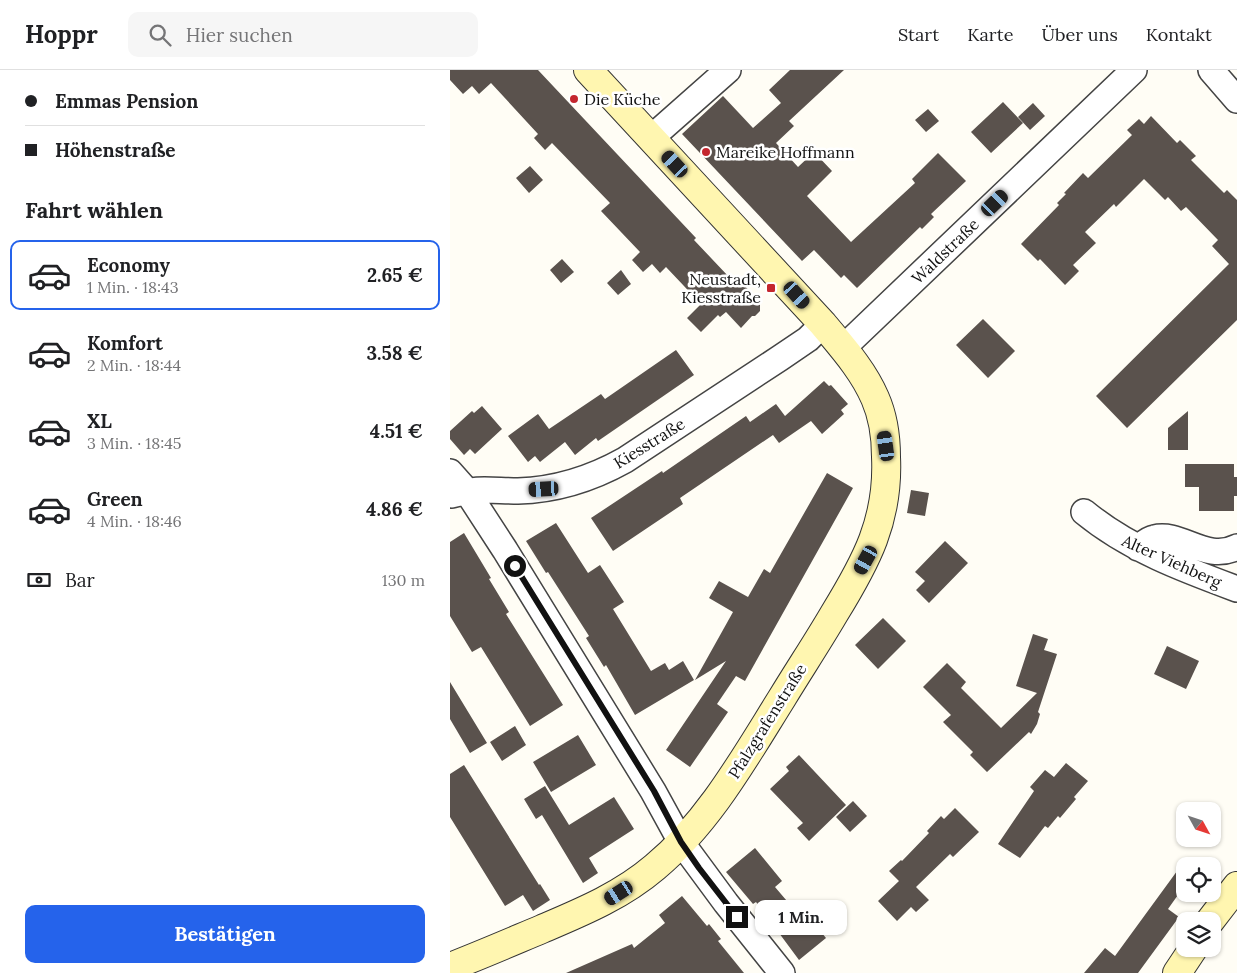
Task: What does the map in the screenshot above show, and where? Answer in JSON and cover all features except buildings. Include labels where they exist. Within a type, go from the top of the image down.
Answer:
[{"type":"street","name":"Pfalzgrafenstraße","points":[[450,968],[609,899],[656,867],[681,842],[709,810],[733,776],[822,635],[866,560],[883,506],[887,466],[886,446],[880,412],[869,386],[843,348],[823,324],[588,70]]},
{"type":"street","points":[[651,138],[728,70]]},
{"type":"street","name":"Waldstraße","points":[[843,348],[1134,70]]},
{"type":"street","points":[[1211,70],[1237,100]]},
{"type":"street","name":"Kiesstraße","points":[[455,486],[516,491],[544,489],[574,483],[603,472],[634,454],[772,363],[808,338],[823,324]]},
{"type":"street","points":[[455,486],[506,550],[654,791],[681,842],[715,889],[782,973]]},
{"type":"street","name":"Alter Viehberg","points":[[1084,512],[1114,535],[1138,548],[1190,572],[1237,589]]},
{"type":"street","points":[[1138,548],[1152,538],[1165,536],[1204,550],[1218,552],[1232,550],[1237,547]]},
{"type":"street","points":[[1217,912],[1237,886]]},
{"type":"street","points":[[1177,973],[1188,957]]},
{"type":"place","name":"Die Küche","points":[[574,99]]},
{"type":"place","name":"Mareike Hoffmann","points":[[706,152]]},
{"type":"place","name":"Neustadt, Kiesstraße","points":[[771,288]]},
{"type":"route","points":[[515,566],[654,791],[681,842],[737,917]]}]
